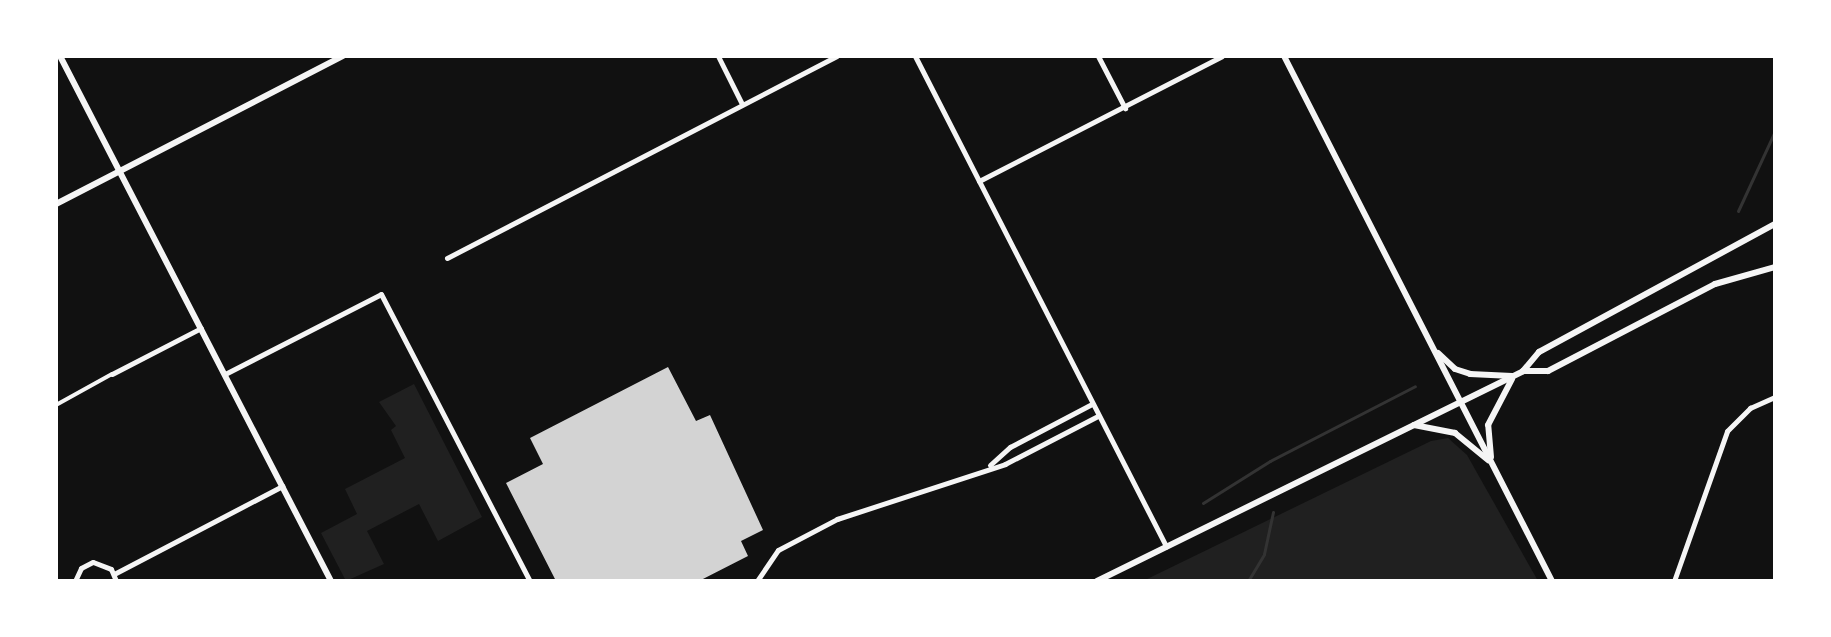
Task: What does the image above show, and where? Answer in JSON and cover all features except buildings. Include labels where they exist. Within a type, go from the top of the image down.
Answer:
[{"type":"street","points":[[60,56],[331,581]]},
{"type":"street","points":[[56,204],[343,56]]},
{"type":"street","points":[[718,56],[742,104]]},
{"type":"street","points":[[447,258],[837,56]]},
{"type":"street","points":[[915,56],[1166,546]]},
{"type":"street","points":[[1098,56],[1125,108]]},
{"type":"street","points":[[979,181],[1222,56]]},
{"type":"street","points":[[1284,56],[1552,581]]},
{"type":"street","points":[[1097,581],[1514,376],[1523,371],[1539,352],[1775,224]]},
{"type":"street","points":[[1523,371],[1548,371],[1715,284],[1775,267]]},
{"type":"street","points":[[225,374],[381,294],[530,581]]},
{"type":"street","points":[[56,405],[201,328]]},
{"type":"street","points":[[1433,348],[1455,369],[1470,374],[1514,376]]},
{"type":"street","points":[[1491,462],[1488,425],[1514,376]]},
{"type":"street","points":[[1674,581],[1727,431],[1750,408],[1775,397]]},
{"type":"street","points":[[989,466],[1010,447],[1092,404]]},
{"type":"street","points":[[760,579],[778,550],[837,519],[906,501],[989,466],[1005,464],[1098,416]]},
{"type":"street","points":[[1414,425],[1455,433],[1491,462]]},
{"type":"street","points":[[75,581],[81,568],[93,562],[115,578],[282,486]]},
{"type":"shaded area","points":[[414,384],[482,517],[438,541],[419,504],[367,531],[384,564],[346,581],[321,533],[357,514],[345,489],[405,458],[391,430],[396,426],[379,402]]},
{"type":"shaded area","points":[[1448,438],[1467,455],[1538,581],[1143,581],[1431,441]]},
{"type":"waterway","points":[[1738,211],[1775,131]]},
{"type":"waterway","points":[[1203,503],[1270,461],[1415,386]]},
{"type":"waterway","points":[[1248,581],[1264,554],[1273,512]]}]
